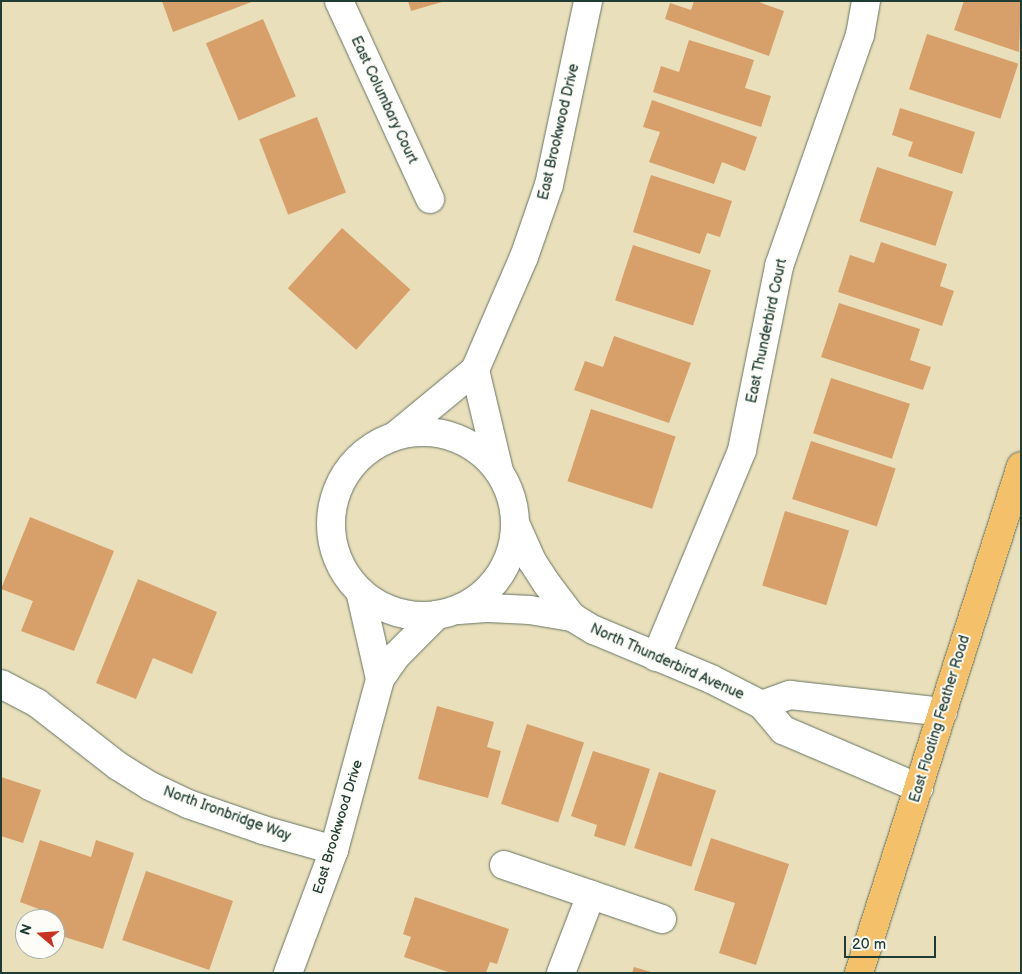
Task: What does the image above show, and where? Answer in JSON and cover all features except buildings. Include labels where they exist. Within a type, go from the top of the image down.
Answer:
[{"type":"main road","name":"East Floating Feather Road","points":[[858,973],[1021,466]]},
{"type":"street","name":"East Columbary Court","points":[[339,1],[430,199]]},
{"type":"street","name":"East Brookwood Drive","points":[[393,437],[474,370],[524,257],[549,185],[588,1]]},
{"type":"street","name":"East Thunderbird Court","points":[[656,657],[742,450],[779,266],[860,36],[866,1]]},
{"type":"street","points":[[474,370],[499,471],[508,489],[516,523]]},
{"type":"street","points":[[360,591],[346,574],[337,556],[332,536],[332,515],[336,494],[345,475],[358,459],[375,446],[393,437],[419,432],[451,436],[486,456],[499,471]]},
{"type":"street","name":"East Brookwood Drive","points":[[288,973],[334,850],[380,679],[397,655],[447,612],[475,600],[486,591],[503,569],[512,550],[516,523]]},
{"type":"street","name":"North Thunderbird Avenue","points":[[516,523],[532,560],[546,584],[572,617]]},
{"type":"street","name":"East Brookwood Drive","points":[[360,591],[380,679]]},
{"type":"street","name":"North Thunderbird Avenue","points":[[360,591],[376,604],[396,612],[416,616],[489,608],[530,610],[572,617],[594,630],[711,679],[762,705],[783,730],[919,788]]},
{"type":"street","name":"North Ironbridge Way","points":[[1,684],[37,703],[118,766],[150,786],[188,804],[334,850]]},
{"type":"street","points":[[762,705],[790,695],[943,712]]},
{"type":"street","points":[[504,865],[662,918]]},
{"type":"street","points":[[561,973],[591,895]]}]
